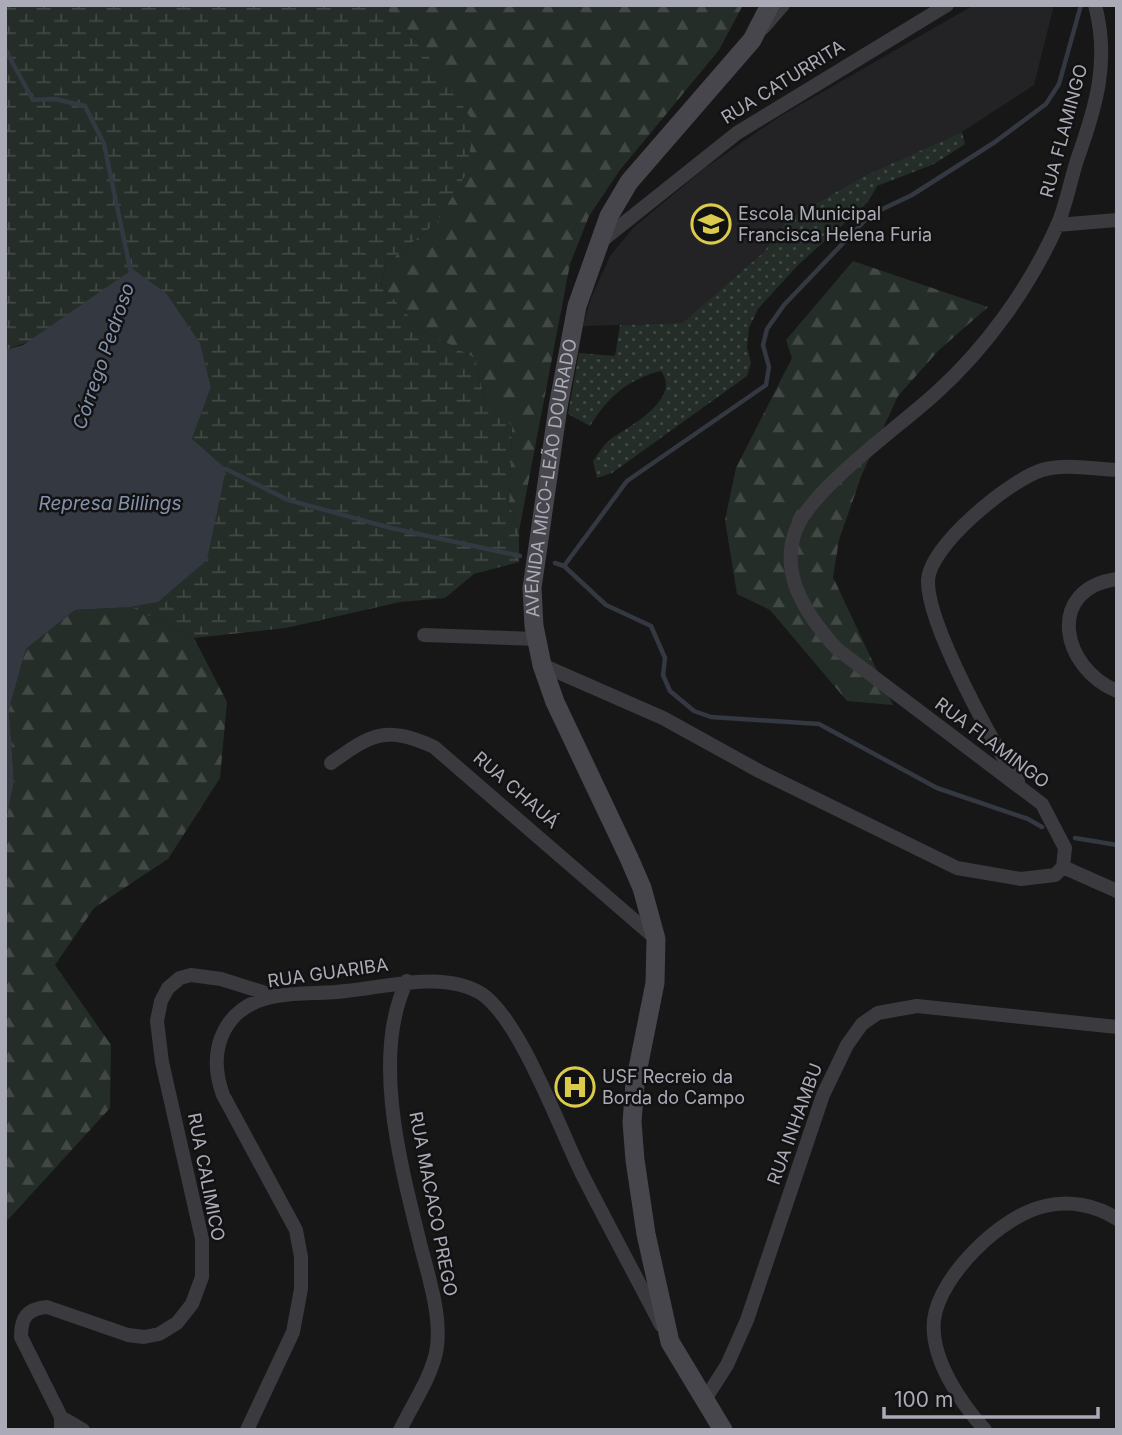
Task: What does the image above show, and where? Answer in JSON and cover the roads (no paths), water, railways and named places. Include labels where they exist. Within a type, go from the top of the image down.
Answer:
[{"type":"street","name":"AVENIDA MICO-LEÃO DOURADO","points":[[723,1430],[670,1342],[646,1234],[632,1122],[635,1083],[655,983],[656,939],[642,888],[567,731],[542,665],[532,608],[533,575],[558,407],[577,306],[598,244],[618,199],[649,157],[752,40],[770,5]]},
{"type":"street","points":[[752,40],[783,5]]},
{"type":"street","name":"RUA CATURRITA","points":[[598,244],[748,125],[947,5]]},
{"type":"street","name":"RUA FLAMINGO","points":[[1063,867],[1065,848],[1059,831],[1042,804],[837,649],[812,621],[798,594],[792,547],[798,525],[811,506],[847,469],[937,392],[979,350],[1027,281],[1057,225],[1102,76],[1104,44],[1095,5]]},
{"type":"street","points":[[618,199],[632,205],[647,203]]},
{"type":"street","name":"RUA FLAMINGO","points":[[1057,225],[1117,220]]},
{"type":"street","points":[[1024,790],[989,733],[934,612],[928,583],[930,568],[953,534],[1030,475],[1061,467],[1117,470]]},
{"type":"street","points":[[1117,579],[1092,584],[1082,592],[1074,604],[1068,634],[1083,669],[1117,691]]},
{"type":"street","points":[[424,635],[537,639]]},
{"type":"street","points":[[542,665],[663,718],[760,771],[957,868],[1021,879],[1055,874],[1063,867],[1117,891]]},
{"type":"street","name":"RUA CHAUÁ","points":[[331,763],[366,738],[384,733],[410,736],[434,747],[656,939]]},
{"type":"street","name":"RUA CALIMICO","points":[[61,1423],[21,1337],[21,1324],[26,1314],[35,1308],[47,1307],[128,1335],[152,1336],[177,1323],[192,1304],[202,1277],[202,1239],[162,1062],[157,1021],[161,1001],[168,988],[180,978],[191,975],[220,979],[275,996]]},
{"type":"street","name":"RUA GUARIBA","points":[[247,1430],[293,1332],[301,1289],[301,1257],[296,1230],[223,1095],[216,1074],[217,1050],[224,1030],[234,1016],[275,996],[346,991],[407,981],[463,986],[482,995],[498,1011],[531,1063],[581,1172],[670,1342]]},
{"type":"street","name":"RUA MACACO PREGO","points":[[400,1430],[437,1349],[438,1325],[409,1200],[389,1067],[398,999],[407,981]]},
{"type":"street","name":"RUA INHAMBU","points":[[704,1401],[727,1365],[747,1320],[823,1095],[847,1045],[862,1024],[878,1013],[917,1006],[1117,1027]]},
{"type":"street","points":[[985,1430],[971,1414],[947,1375],[935,1337],[933,1322],[938,1303],[953,1274],[984,1242],[1042,1206],[1063,1203],[1083,1205],[1117,1219]]},
{"type":"street","points":[[61,1423],[83,1430]]},
{"type":"water","name":"Represa Billings","points":[[133,269],[167,294],[200,343],[211,387],[192,439],[226,469],[207,560],[158,602],[131,607],[75,610],[26,649],[9,709],[14,782],[5,825],[5,350],[23,345]]},
{"type":"waterway","points":[[564,566],[627,481],[766,385],[769,367],[763,345],[767,329],[784,305],[870,215],[912,195],[995,142],[1046,104],[1059,84],[1081,5]]},
{"type":"waterway","name":"Córrego Pedroso","points":[[5,49],[33,100],[55,99],[85,106],[104,144],[131,273]]},
{"type":"waterway","points":[[220,469],[226,469],[288,500],[391,528],[520,556]]},
{"type":"waterway","points":[[555,563],[564,566],[606,605],[651,626],[665,658],[663,675],[670,691],[694,711],[711,717],[819,724],[937,788],[1028,819],[1042,827]]},
{"type":"waterway","points":[[1075,838],[1117,845]]},
{"type":"place","name":"Escola Municipal Francisca Helena Furia","points":[[711,224]]},
{"type":"place","name":"USF Recreio da Borda do Campo","points":[[575,1087]]}]
